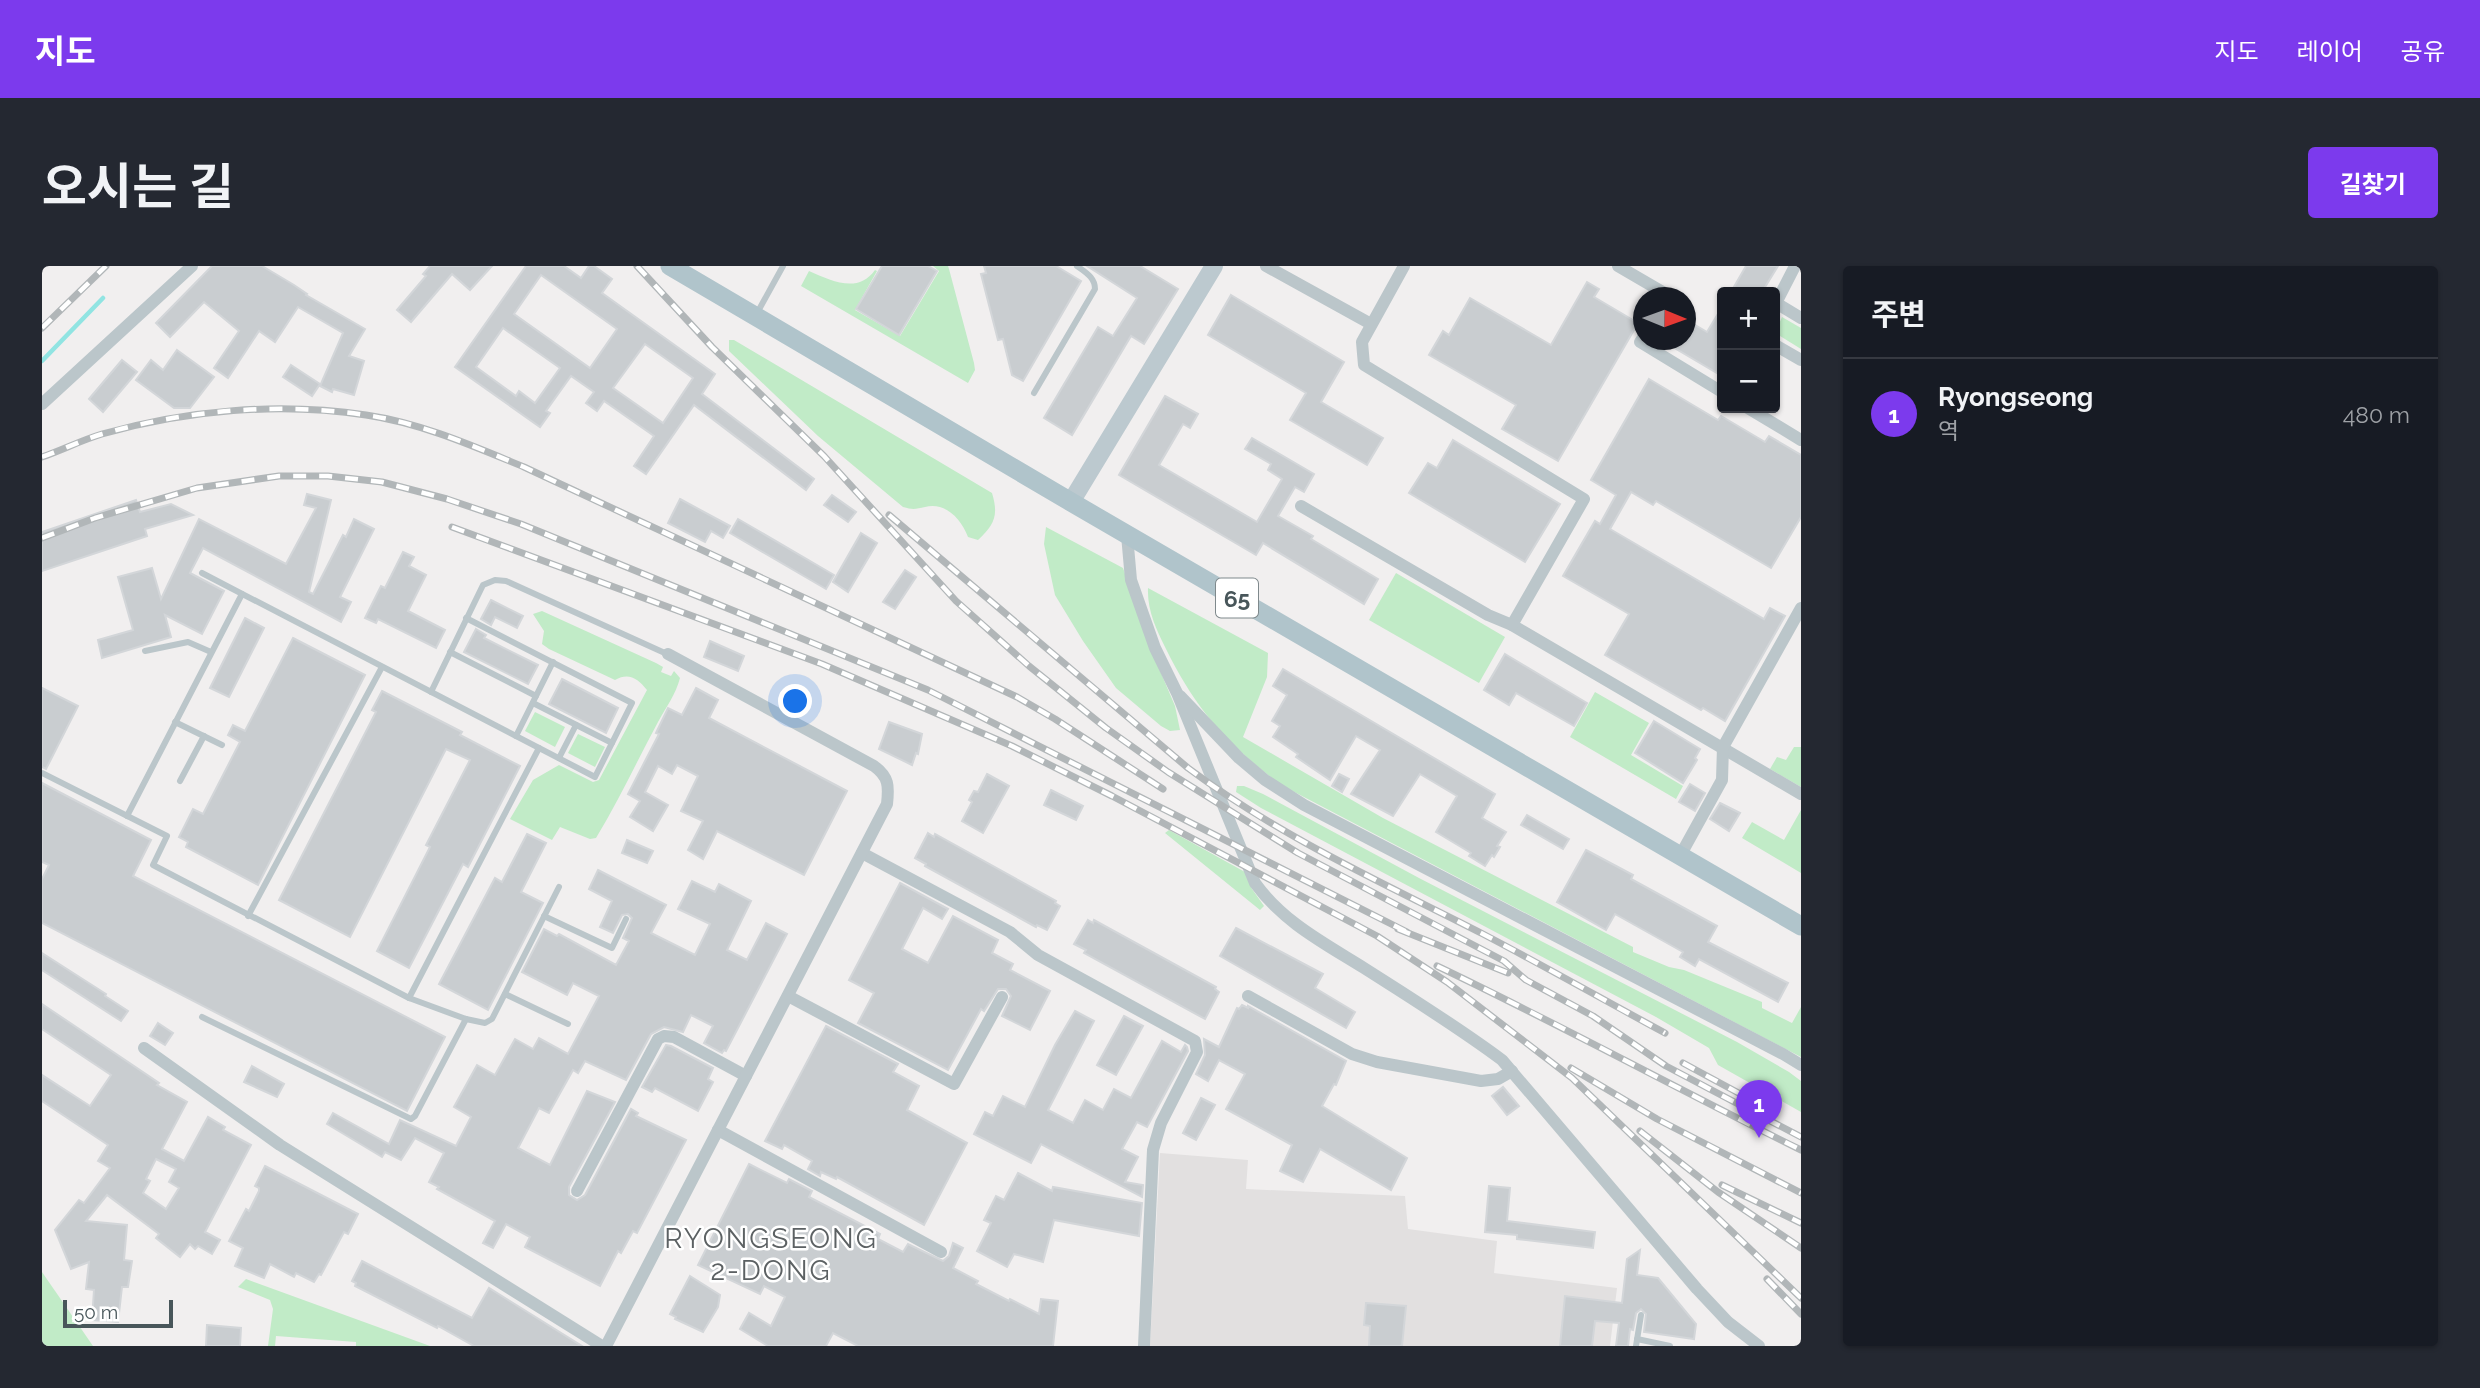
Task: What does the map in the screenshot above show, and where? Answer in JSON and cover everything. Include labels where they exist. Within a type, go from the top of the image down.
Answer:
[{"type":"main road","name":"65","points":[[670,266],[1801,926]]},
{"type":"street","points":[[42,404],[192,266]]},
{"type":"street","points":[[1071,502],[1214,266]]},
{"type":"street","points":[[1266,266],[1371,324]]},
{"type":"street","points":[[1404,266],[1362,342],[1364,365],[1584,499],[1512,625]]},
{"type":"street","points":[[1618,266],[1654,287]]},
{"type":"street","points":[[1780,294],[1795,266]]},
{"type":"street","points":[[1780,307],[1801,318]]},
{"type":"street","points":[[1780,348],[1801,360]]},
{"type":"street","points":[[1653,350],[1717,390]]},
{"type":"street","points":[[1756,413],[1801,440]]},
{"type":"street","points":[[1301,506],[1488,615],[1512,625],[1801,794]]},
{"type":"street","points":[[1127,535],[1131,580],[1155,648],[1177,693],[1255,883],[1269,903],[1298,926],[1464,1031],[1502,1060],[1697,1289],[1728,1322],[1759,1346]]},
{"type":"street","points":[[1681,856],[1722,780],[1723,747],[1801,608]]},
{"type":"street","points":[[144,1048],[279,1145],[604,1346],[887,804],[889,781],[884,773],[668,654]]},
{"type":"street","points":[[1177,693],[1239,758],[1265,780],[1304,805],[1801,1065]]},
{"type":"street","points":[[862,853],[1010,932],[1038,955],[1195,1041],[1197,1052],[1161,1123],[1153,1150],[1144,1346]]},
{"type":"street","points":[[788,996],[954,1084],[1002,997]]},
{"type":"street","points":[[1248,996],[1352,1054],[1377,1062],[1481,1081],[1498,1079],[1512,1071]]},
{"type":"street","points":[[577,1191],[658,1039],[664,1036],[674,1037],[746,1076]]},
{"type":"street","points":[[718,1130],[941,1251]]},
{"type":"lane","points":[[755,316],[783,266]]},
{"type":"lane","points":[[1034,393],[1095,289],[1091,277],[1077,266]]},
{"type":"lane","points":[[202,573],[594,777],[632,703],[466,618]]},
{"type":"lane","points":[[431,692],[483,585],[495,580],[506,581],[668,654]]},
{"type":"lane","points":[[127,816],[242,594]]},
{"type":"lane","points":[[145,651],[188,642],[211,652]]},
{"type":"lane","points":[[450,652],[612,743]]},
{"type":"lane","points":[[516,736],[553,662]]},
{"type":"lane","points":[[248,916],[382,667]]},
{"type":"lane","points":[[175,722],[222,746]]},
{"type":"lane","points":[[559,758],[576,725]]},
{"type":"lane","points":[[180,781],[204,736]]},
{"type":"lane","points":[[409,998],[539,748]]},
{"type":"lane","points":[[42,773],[167,836],[153,865],[409,998],[466,1019],[485,1023],[492,1020],[559,887]]},
{"type":"lane","points":[[544,916],[612,948],[626,919]]},
{"type":"lane","points":[[505,994],[568,1024]]},
{"type":"lane","points":[[202,1017],[411,1119],[466,1019]]},
{"type":"lane","points":[[1641,1315],[1637,1343],[1670,1346]]},
{"type":"shaded area","points":[[1160,1153],[1248,1160],[1246,1189],[1405,1196],[1408,1229],[1497,1241],[1494,1273],[1617,1288],[1610,1346],[1150,1346]]},
{"type":"green space","points":[[933,266],[948,266],[949,269],[974,363],[975,370],[968,383],[801,286],[809,271],[836,281],[853,283],[861,282],[877,271],[855,310],[900,336],[939,271]]},
{"type":"green space","points":[[1782,317],[1801,328],[1801,349],[1780,336]]},
{"type":"green space","points":[[729,340],[734,340],[992,493],[995,514],[988,530],[978,540],[968,537],[957,518],[940,507],[903,507],[818,436],[729,351]]},
{"type":"green space","points":[[1046,527],[1123,568],[1152,652],[1175,706],[1180,730],[1170,731],[1161,726],[1116,688],[1083,641],[1055,595],[1044,544]]},
{"type":"green space","points":[[1396,573],[1505,637],[1479,683],[1369,620]]},
{"type":"green space","points":[[1148,588],[1268,653],[1267,677],[1243,737],[1383,818],[1633,947],[1633,952],[1762,1002],[1762,1008],[1792,1023],[1801,1007],[1801,1057],[1281,785],[1229,740],[1189,690],[1162,642],[1151,612]]},
{"type":"green space","points":[[542,611],[656,663],[663,667],[661,672],[671,676],[674,671],[680,678],[596,838],[590,839],[560,827],[552,840],[510,819],[533,780],[559,765],[593,782],[599,780],[647,690],[633,678],[615,680],[542,644],[544,631],[533,614]]},
{"type":"green space","points":[[1595,692],[1649,723],[1631,755],[1683,786],[1676,799],[1570,737]]},
{"type":"green space","points":[[535,712],[565,727],[555,747],[525,731]]},
{"type":"green space","points":[[578,734],[605,747],[595,767],[568,753]]},
{"type":"green space","points":[[1794,747],[1801,747],[1801,787],[1770,769],[1777,757],[1786,760]]},
{"type":"green space","points":[[1237,786],[1263,794],[1419,878],[1737,1042],[1789,1072],[1801,1081],[1801,1112],[1718,1065],[1709,1048],[1656,1017],[1261,808],[1236,792]]},
{"type":"green space","points":[[1801,810],[1801,873],[1742,838],[1752,822],[1784,840]]},
{"type":"green space","points":[[1169,830],[1245,872],[1252,889],[1264,906],[1260,910],[1165,833]]},
{"type":"green space","points":[[42,1272],[93,1346],[42,1346]]},
{"type":"green space","points":[[246,1279],[430,1346],[356,1346],[356,1342],[276,1336],[275,1346],[268,1346],[273,1309],[270,1300],[238,1287]]},
{"type":"building","points":[[212,266],[262,266],[365,329],[349,356],[364,361],[354,395],[333,389],[332,392],[320,386],[343,333],[298,307],[275,342],[259,331],[228,378],[214,368],[239,331],[204,302],[170,337],[156,323]]},
{"type":"building","points":[[430,266],[492,266],[470,290],[452,274],[411,322],[397,310],[426,276],[423,274]]},
{"type":"building","points":[[526,266],[564,266],[581,278],[589,266],[594,266],[612,279],[602,293],[715,374],[702,394],[814,479],[806,490],[694,405],[646,474],[634,466],[654,436],[604,401],[597,411],[586,403],[594,392],[571,376],[546,411],[550,413],[540,427],[455,367]],"holes":[[[541,275],[617,329],[590,368],[514,314]],[[503,328],[560,368],[535,403],[519,391],[516,396],[476,367]],[[645,344],[693,378],[663,423],[613,388]]]},
{"type":"building","points":[[882,266],[928,266],[937,271],[899,335],[856,309]]},
{"type":"building","points":[[984,266],[1056,266],[1081,281],[1023,381],[1012,375],[1003,339],[998,340],[981,274],[986,273]]},
{"type":"building","points":[[1087,266],[1140,266],[1178,289],[1144,344],[1131,336],[1072,435],[1044,418],[1098,327],[1113,336],[1137,298]]},
{"type":"building","points":[[1746,266],[1778,266],[1765,287],[1734,287]]},
{"type":"building","points":[[1587,282],[1599,289],[1594,297],[1633,320],[1633,332],[1558,461],[1502,429],[1516,405],[1429,355],[1443,331],[1449,335],[1470,298],[1551,345]]},
{"type":"building","points":[[1231,295],[1344,362],[1321,402],[1383,438],[1367,465],[1290,420],[1306,393],[1208,335]]},
{"type":"building","points":[[1717,315],[1717,373],[1678,350],[1696,350],[1696,326],[1707,332]]},
{"type":"building","points":[[177,350],[214,377],[190,408],[174,408],[136,380],[151,360],[163,370]]},
{"type":"building","points":[[122,360],[137,372],[103,412],[89,399]]},
{"type":"building","points":[[291,365],[320,384],[312,396],[283,377]]},
{"type":"building","points":[[1649,379],[1718,420],[1721,416],[1765,442],[1769,436],[1801,455],[1801,517],[1771,568],[1656,501],[1653,505],[1631,492],[1610,529],[1764,619],[1770,608],[1785,616],[1725,721],[1605,655],[1629,614],[1563,576],[1595,521],[1600,524],[1616,495],[1591,480]]},
{"type":"building","points":[[1165,396],[1198,414],[1190,428],[1183,424],[1159,465],[1257,522],[1282,479],[1268,470],[1271,464],[1245,449],[1252,438],[1314,474],[1304,492],[1295,487],[1278,516],[1378,579],[1364,604],[1263,543],[1256,555],[1119,475]]},
{"type":"building","points":[[1453,440],[1560,504],[1525,562],[1409,493],[1428,463],[1437,468]]},
{"type":"building","points":[[307,494],[331,500],[309,592],[313,594],[354,519],[374,529],[340,597],[351,602],[341,622],[203,548],[190,573],[224,591],[202,634],[165,615],[171,637],[102,658],[98,640],[133,630],[118,577],[152,568],[161,599],[199,519],[286,564],[316,508],[304,505]]},
{"type":"building","points":[[832,495],[856,512],[848,522],[824,505]]},
{"type":"building","points":[[680,499],[730,526],[723,538],[711,531],[705,542],[668,523]]},
{"type":"building","points":[[136,500],[140,512],[171,504],[193,515],[145,529],[147,536],[42,571],[42,532]]},
{"type":"building","points":[[738,519],[834,575],[826,589],[730,533]]},
{"type":"building","points":[[861,533],[877,543],[848,592],[833,582]]},
{"type":"building","points":[[403,552],[414,557],[409,566],[426,575],[408,611],[445,630],[436,648],[378,619],[376,623],[365,618],[381,586],[385,588]]},
{"type":"building","points":[[905,570],[916,577],[895,609],[883,602]]},
{"type":"building","points":[[491,600],[523,616],[517,628],[495,617],[491,625],[481,619]]},
{"type":"building","points":[[245,618],[264,628],[229,697],[210,688]]},
{"type":"building","points":[[476,629],[486,635],[484,638],[538,665],[528,684],[464,652]]},
{"type":"building","points":[[293,638],[365,675],[258,885],[186,847],[188,842],[179,837],[193,809],[203,814],[240,742],[228,735],[233,725],[245,731]]},
{"type":"building","points":[[710,641],[744,656],[738,671],[704,657]]},
{"type":"building","points":[[1505,654],[1587,703],[1574,726],[1516,693],[1509,705],[1484,690]]},
{"type":"building","points":[[1283,669],[1495,794],[1482,818],[1506,832],[1494,857],[1492,855],[1485,866],[1469,856],[1471,853],[1436,832],[1457,796],[1420,774],[1393,816],[1351,794],[1380,750],[1356,736],[1330,780],[1296,757],[1298,754],[1273,737],[1280,726],[1272,721],[1287,695],[1273,686]]},
{"type":"building","points":[[562,679],[618,708],[606,733],[549,704]]},
{"type":"building","points":[[42,688],[78,706],[46,769],[42,767]]},
{"type":"building","points":[[696,688],[718,700],[709,718],[847,791],[804,875],[717,831],[703,859],[688,850],[703,821],[681,811],[698,776],[677,765],[672,774],[658,766],[645,792],[668,805],[653,831],[630,817],[640,801],[628,794],[659,734],[656,733],[668,708],[682,715]]},
{"type":"building","points":[[382,691],[462,732],[460,735],[520,766],[468,867],[463,864],[409,968],[377,951],[430,847],[426,845],[470,760],[446,749],[350,937],[279,900],[376,712],[372,710]]},
{"type":"building","points":[[1654,721],[1700,749],[1695,758],[1697,760],[1683,783],[1635,753]]},
{"type":"building","points":[[889,722],[922,734],[918,754],[916,753],[912,765],[879,749]]},
{"type":"building","points":[[987,774],[1009,786],[983,833],[962,821],[972,802],[969,800],[974,791],[978,792]]},
{"type":"building","points":[[1339,774],[1349,779],[1342,792],[1332,786]]},
{"type":"building","points":[[42,783],[151,840],[133,876],[445,1037],[407,1111],[42,923],[42,879],[49,865],[42,862]]},
{"type":"building","points":[[1690,784],[1705,793],[1695,811],[1679,802]]},
{"type":"building","points":[[1051,790],[1083,806],[1076,820],[1044,805]]},
{"type":"building","points":[[1720,803],[1740,813],[1729,831],[1710,819]]},
{"type":"building","points":[[1527,815],[1569,839],[1563,849],[1521,825]]},
{"type":"building","points":[[928,833],[934,837],[935,834],[1056,901],[1060,906],[1047,930],[1037,925],[1036,927],[915,858]]},
{"type":"building","points":[[527,834],[546,843],[521,892],[543,903],[488,1010],[439,984],[495,878],[502,882]]},
{"type":"building","points":[[627,840],[653,851],[647,863],[622,853]]},
{"type":"building","points":[[1586,850],[1633,875],[1631,879],[1717,926],[1708,942],[1788,983],[1778,1002],[1699,959],[1695,966],[1680,957],[1683,952],[1615,914],[1606,930],[1557,902]]},
{"type":"building","points":[[598,870],[666,905],[651,933],[695,955],[710,924],[678,909],[692,881],[715,892],[719,884],[751,901],[727,950],[747,960],[766,923],[787,934],[726,1051],[722,1053],[704,1043],[713,1026],[691,1015],[683,1032],[664,1027],[651,1034],[626,1080],[585,1061],[578,1073],[573,1070],[549,1113],[539,1108],[518,1148],[550,1165],[587,1091],[615,1102],[569,1187],[569,1195],[577,1200],[585,1195],[631,1109],[638,1113],[636,1116],[686,1140],[637,1233],[633,1231],[621,1253],[618,1251],[600,1286],[525,1247],[530,1237],[506,1224],[493,1248],[483,1243],[495,1221],[429,1182],[444,1153],[415,1138],[401,1160],[385,1152],[382,1157],[327,1124],[333,1113],[389,1144],[400,1120],[456,1146],[471,1117],[454,1107],[477,1065],[495,1075],[515,1039],[533,1049],[539,1038],[568,1054],[599,996],[573,983],[567,995],[522,972],[544,929],[557,936],[559,934],[616,965],[629,941],[623,938],[632,918],[628,914],[622,915],[613,933],[600,927],[612,901],[589,889]]},
{"type":"building","points":[[900,883],[948,909],[942,919],[923,908],[902,949],[928,963],[953,916],[998,940],[992,953],[1013,964],[1010,970],[1050,991],[1030,1030],[1002,1016],[1011,996],[1006,989],[998,989],[984,1011],[981,1009],[948,1070],[858,1023],[874,993],[849,980]]},
{"type":"building","points":[[1088,920],[1093,923],[1094,920],[1216,987],[1219,992],[1205,1019],[1084,953],[1086,950],[1074,944]]},
{"type":"building","points":[[1236,928],[1323,974],[1315,988],[1355,1012],[1346,1028],[1220,956]]},
{"type":"building","points":[[42,953],[128,1011],[121,1021],[42,970]]},
{"type":"building","points":[[42,1004],[159,1083],[157,1085],[187,1102],[162,1149],[184,1161],[208,1117],[225,1127],[223,1130],[251,1145],[205,1232],[220,1240],[212,1254],[198,1246],[195,1249],[190,1244],[180,1257],[156,1238],[159,1234],[107,1195],[86,1221],[127,1225],[124,1260],[132,1261],[128,1287],[122,1287],[118,1322],[92,1320],[94,1290],[86,1289],[89,1262],[71,1269],[55,1230],[79,1200],[84,1203],[110,1168],[98,1161],[108,1145],[42,1101],[42,1075],[90,1106],[111,1075],[42,1029]],"holes":[[[156,1159],[176,1169],[169,1182],[179,1188],[166,1209],[143,1193],[150,1181],[146,1179]]]},
{"type":"building","points":[[1242,1005],[1346,1061],[1336,1085],[1334,1084],[1322,1106],[1407,1158],[1391,1190],[1320,1149],[1303,1182],[1280,1171],[1292,1145],[1226,1109],[1245,1074],[1219,1060],[1208,1081],[1196,1074],[1205,1055],[1204,1039],[1219,1047],[1237,1008]]},
{"type":"building","points":[[1075,1011],[1094,1021],[1048,1110],[1073,1123],[1085,1100],[1103,1110],[1114,1089],[1131,1098],[1162,1041],[1181,1052],[1185,1045],[1187,1047],[1188,1051],[1147,1127],[1137,1122],[1122,1149],[1138,1157],[1125,1182],[1143,1185],[1142,1197],[1041,1144],[1031,1163],[974,1134],[985,1112],[993,1116],[1003,1096],[1025,1107]]},
{"type":"building","points":[[1124,1016],[1143,1026],[1116,1075],[1097,1065]]},
{"type":"building","points":[[158,1023],[173,1033],[165,1045],[150,1036]]},
{"type":"building","points":[[826,1026],[898,1064],[893,1072],[919,1086],[907,1110],[967,1143],[924,1225],[837,1177],[836,1179],[821,1172],[820,1176],[808,1169],[812,1161],[784,1145],[782,1149],[765,1141]]},
{"type":"building","points":[[666,1045],[713,1068],[708,1079],[713,1082],[698,1111],[655,1088],[652,1092],[642,1087]]},
{"type":"building","points":[[252,1066],[284,1084],[277,1097],[244,1082]]},
{"type":"building","points":[[1503,1087],[1519,1106],[1507,1115],[1492,1096]]},
{"type":"building","points":[[1201,1098],[1215,1105],[1196,1140],[1183,1133]]},
{"type":"building","points":[[749,1164],[787,1183],[789,1179],[812,1191],[809,1197],[880,1234],[878,1239],[903,1252],[908,1244],[943,1261],[949,1256],[953,1243],[963,1248],[953,1268],[978,1281],[976,1284],[1009,1301],[1010,1299],[1039,1314],[1041,1299],[1058,1301],[1053,1346],[858,1346],[833,1333],[826,1346],[768,1346],[740,1329],[749,1313],[771,1326],[785,1297],[764,1286],[760,1294],[698,1265]]},
{"type":"building","points":[[265,1166],[358,1214],[348,1234],[344,1232],[321,1275],[319,1274],[314,1282],[296,1273],[294,1277],[270,1264],[264,1278],[235,1266],[243,1248],[229,1241],[259,1191],[255,1186]]},
{"type":"building","points":[[1018,1173],[1052,1191],[1053,1187],[1142,1203],[1139,1236],[1054,1220],[1043,1262],[1014,1254],[1007,1267],[977,1251],[991,1223],[984,1220],[996,1196],[1004,1200]]},
{"type":"building","points":[[1489,1186],[1510,1188],[1507,1221],[1595,1232],[1593,1248],[1517,1239],[1517,1235],[1485,1232]]},
{"type":"building","points":[[1640,1250],[1637,1275],[1658,1278],[1696,1324],[1694,1339],[1644,1332],[1646,1314],[1641,1309],[1636,1313],[1633,1330],[1630,1329],[1628,1346],[1616,1346],[1619,1323],[1595,1321],[1592,1346],[1560,1346],[1565,1296],[1622,1303],[1627,1259]]},
{"type":"building","points":[[362,1261],[472,1318],[489,1288],[582,1346],[474,1346],[355,1286],[356,1283],[352,1281]]},
{"type":"building","points":[[690,1276],[720,1295],[718,1307],[703,1332],[670,1314]]},
{"type":"building","points":[[1366,1303],[1406,1306],[1402,1346],[1369,1346],[1370,1326],[1364,1325]]},
{"type":"building","points":[[207,1325],[241,1328],[240,1346],[206,1346]]},
{"type":"waterway","points":[[42,361],[103,298]]},
{"type":"railway","points":[[42,328],[106,266]]},
{"type":"railway","points":[[637,266],[712,347],[824,456],[956,601],[1029,666],[1106,728],[1168,772],[1298,853],[1504,961],[1526,980],[1593,1016],[1666,1066],[1801,1137]]},
{"type":"railway","points":[[42,457],[94,436],[134,426],[233,411],[333,411],[366,415],[427,429],[524,467],[1017,697],[1163,789]]},
{"type":"railway","points":[[42,538],[95,518],[197,488],[279,476],[328,476],[382,482],[447,499],[521,524],[928,690],[1407,932]]},
{"type":"railway","points":[[889,515],[1188,768],[1223,793],[1295,837],[1483,934],[1665,1033]]},
{"type":"railway","points":[[452,527],[822,664],[1012,746],[1377,936],[1447,982],[1572,1078],[1801,1298]]},
{"type":"railway","points":[[1398,929],[1508,973]]},
{"type":"railway","points":[[1437,966],[1801,1150]]},
{"type":"railway","points":[[1683,1063],[1770,1110]]},
{"type":"railway","points":[[1571,1068],[1657,1119],[1801,1193]]},
{"type":"railway","points":[[1640,1131],[1718,1192],[1801,1248]]},
{"type":"railway","points":[[1722,1185],[1801,1223]]},
{"type":"railway","points":[[1767,1279],[1801,1314]]},
{"type":"place","name":"Ryongseong","points":[[1759,1138]]},
{"type":"district","name":"RYONGSEONG 2-DONG","points":[[771,1254]]}]
